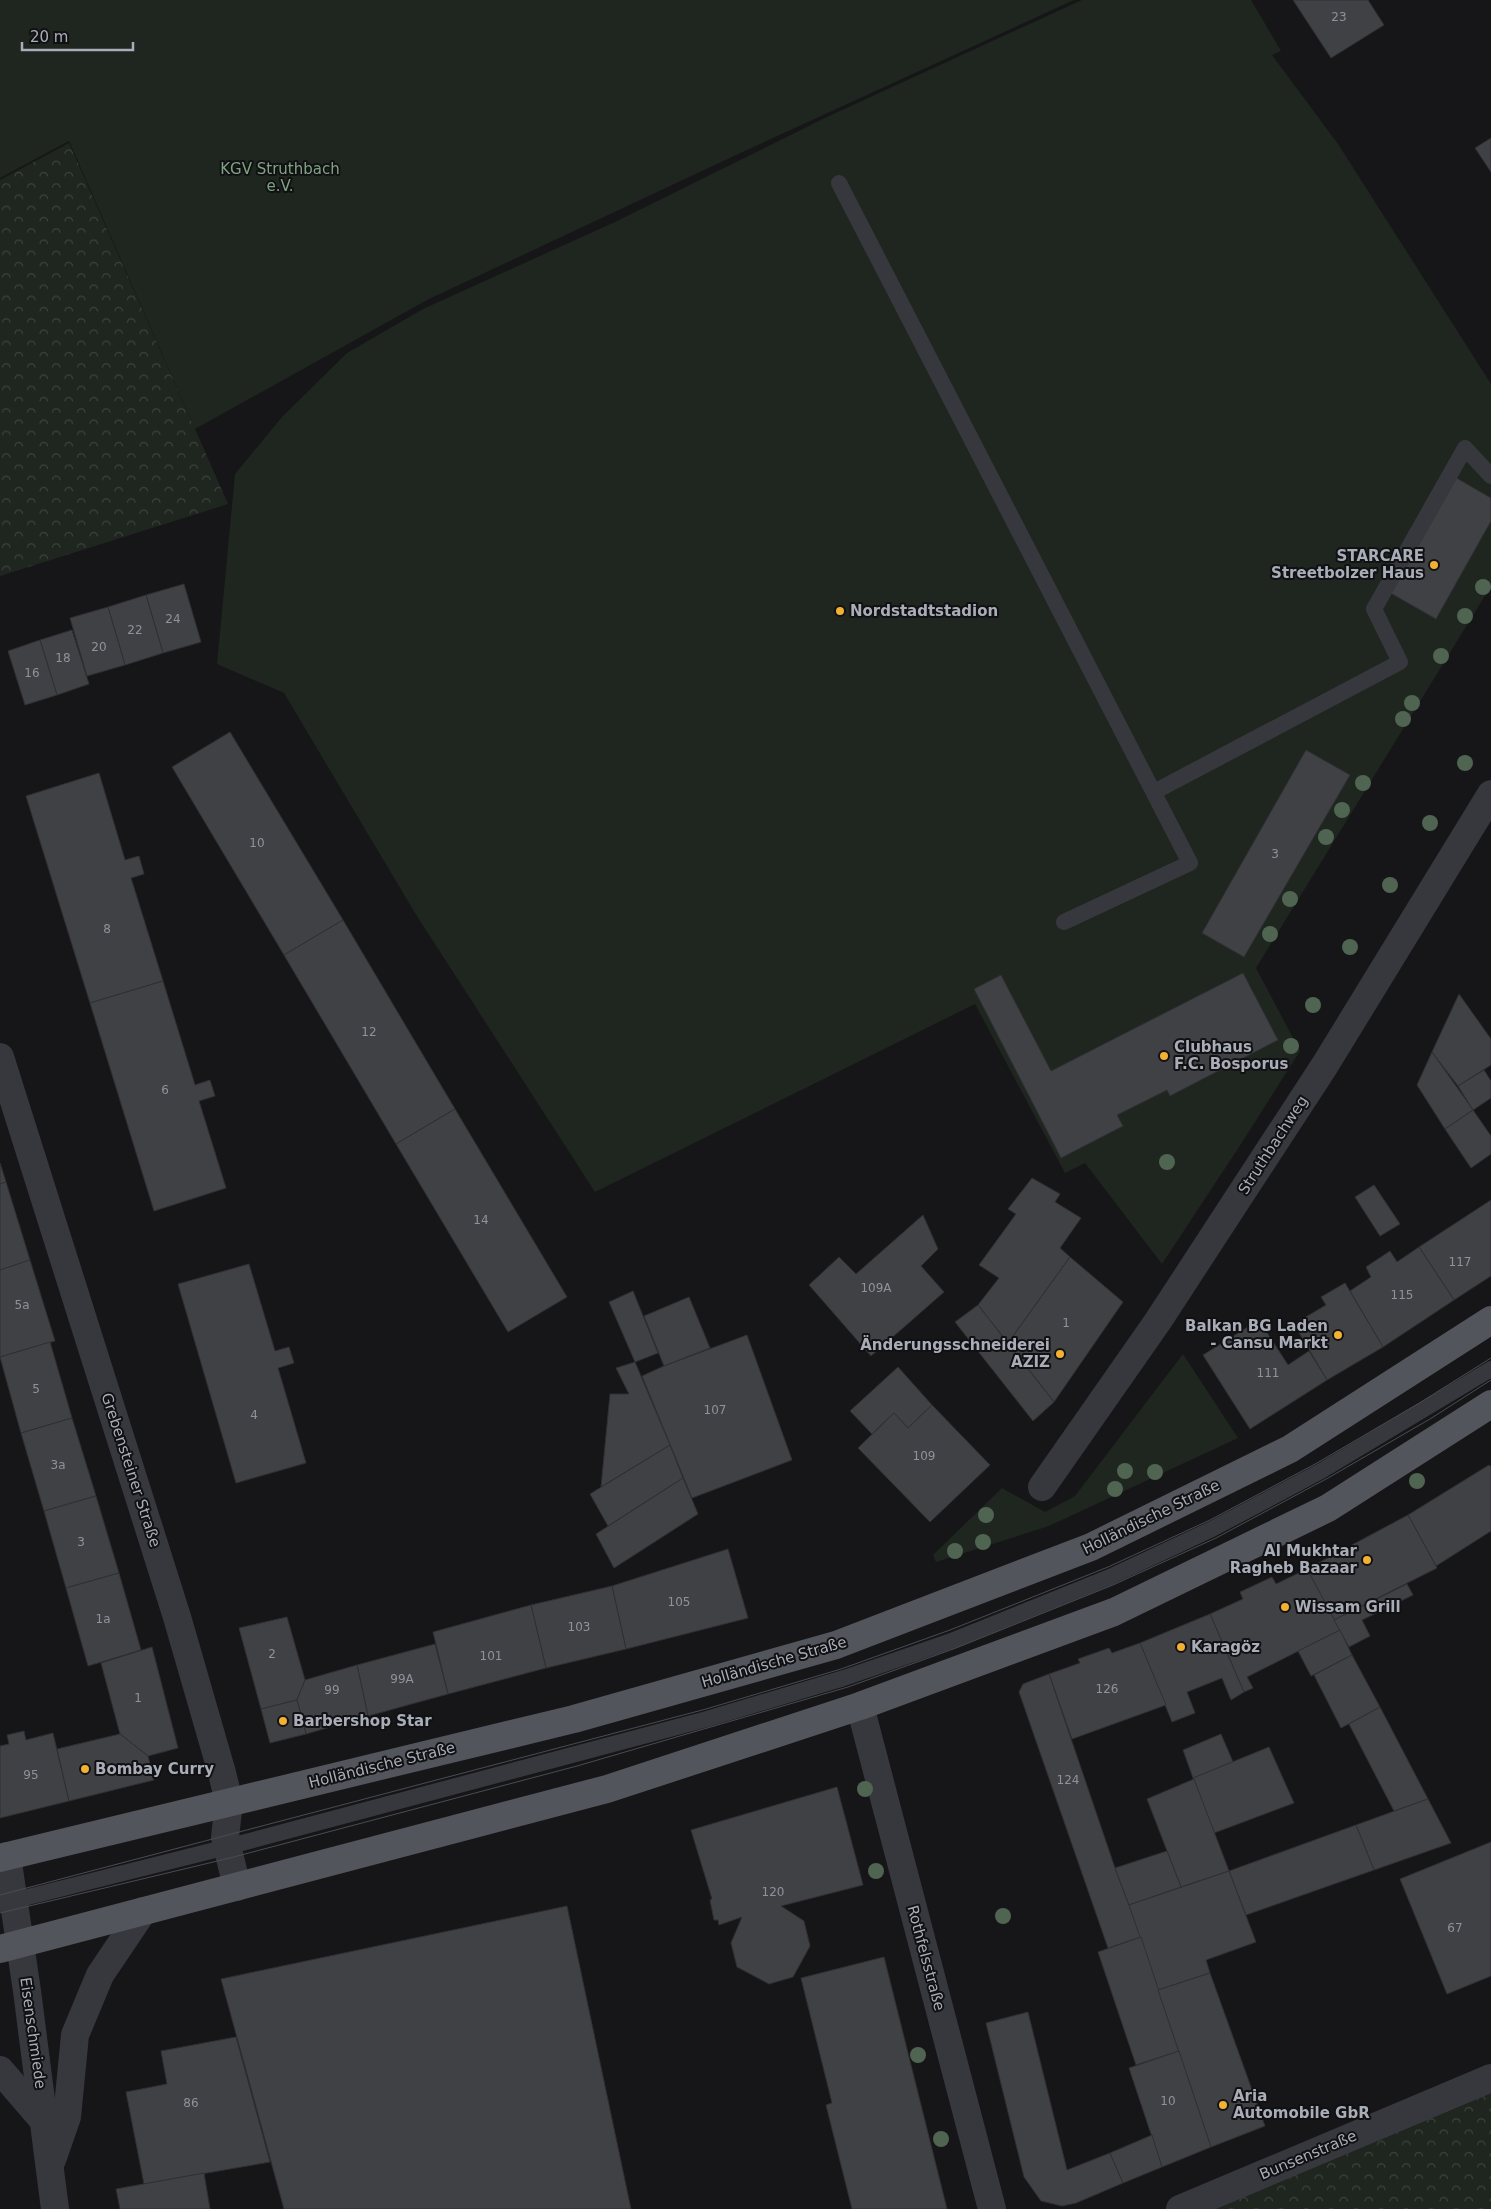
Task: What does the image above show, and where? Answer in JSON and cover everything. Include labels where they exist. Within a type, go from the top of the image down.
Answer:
[{"type":"main road","name":"Holländische Straße","points":[[3,1857],[574,1719],[836,1645],[1091,1547],[1290,1450],[1491,1320]]},
{"type":"main road","points":[[10,1946],[607,1789],[860,1706],[1114,1612],[1328,1508],[1491,1404]]},
{"type":"street","name":"Struthbachweg","points":[[1042,1487],[1158,1322],[1314,1082],[1491,794]]},
{"type":"street","name":"Grebensteiner Straße","points":[[0,1057],[177,1617],[229,1802],[225,1836],[237,1887]]},
{"type":"street","name":"Rothfelsstraße","points":[[860,1706],[992,2209]]},
{"type":"street","name":"Eisenschmiede","points":[[3,1857],[10,1946],[44,2121],[55,2209]]},
{"type":"street","points":[[49,2168],[67,2118],[75,2034],[100,1974],[143,1912]]},
{"type":"street","points":[[0,2070],[44,2121]]},
{"type":"street","name":"Bunsenstraße","points":[[1180,2209],[1491,2078]]},
{"type":"lane","points":[[839,183],[1190,863],[1064,922]]},
{"type":"lane","points":[[1154,792],[1400,662],[1374,609],[1465,448],[1491,476]]},
{"type":"lane","points":[[7,1903],[228,1847],[707,1719],[844,1678],[954,1640],[1110,1577],[1212,1529],[1322,1471],[1491,1369]]},
{"type":"green space","name":"KGV Struthbach e.V.","points":[[0,0],[1074,0],[736,155],[427,300],[195,429],[69,141],[0,178]]},
{"type":"green space","name":"Nordstadtstadion","points":[[1082,0],[1251,0],[1281,51],[1272,55],[1338,144],[1491,384],[1491,586],[1256,968],[1300,1051],[1162,1264],[1085,1163],[1065,1173],[975,1004],[595,1192],[415,913],[284,693],[217,664],[235,474],[282,417],[347,353],[423,309],[615,222],[829,116]]},
{"type":"green space","points":[[69,143],[228,504],[0,576],[0,180]]},
{"type":"green space","points":[[1183,1354],[1238,1438],[1049,1526],[936,1562],[933,1555],[1002,1488],[1045,1512],[1075,1496]]},
{"type":"green space","points":[[1491,2089],[1491,2209],[1210,2209]]},
{"type":"building","points":[[1293,0],[1368,0],[1384,25],[1331,58]]},
{"type":"building","points":[[1491,138],[1491,172],[1475,148]]},
{"type":"building","name":"STARCARE Streetbolzer Haus","points":[[1453,476],[1491,498],[1491,521],[1436,619],[1387,591]]},
{"type":"building","points":[[184,584],[201,642],[163,653],[146,595]]},
{"type":"building","points":[[146,595],[163,653],[125,665],[108,607]]},
{"type":"building","points":[[108,607],[125,665],[87,676],[70,618]]},
{"type":"building","points":[[72,630],[89,684],[57,695],[40,640]]},
{"type":"building","points":[[40,640],[57,695],[25,705],[8,651]]},
{"type":"building","points":[[230,732],[343,920],[284,955],[172,767]]},
{"type":"building","points":[[1306,750],[1350,775],[1244,957],[1202,933]]},
{"type":"building","points":[[99,773],[125,860],[139,856],[144,874],[131,878],[163,981],[90,1003],[26,796]]},
{"type":"building","points":[[343,920],[455,1109],[396,1144],[284,955]]},
{"type":"building","name":"Clubhaus F.C. Bosporus","points":[[1243,973],[1278,1040],[1170,1096],[1167,1090],[1117,1115],[1123,1126],[1061,1158],[974,989],[1001,975],[1051,1071]]},
{"type":"building","points":[[163,981],[195,1085],[210,1080],[215,1096],[199,1101],[226,1188],[154,1211],[90,1003]]},
{"type":"building","points":[[1459,994],[1491,1039],[1491,1065],[1458,1086],[1432,1052]]},
{"type":"building","points":[[1432,1052],[1473,1110],[1445,1129],[1417,1085]]},
{"type":"building","points":[[1484,1070],[1491,1081],[1491,1098],[1473,1110],[1458,1086]]},
{"type":"building","points":[[455,1109],[567,1297],[508,1332],[396,1144]]},
{"type":"building","points":[[1473,1110],[1491,1136],[1491,1154],[1471,1168],[1445,1129]]},
{"type":"building","points":[[0,1163],[6,1182],[0,1184]]},
{"type":"building","points":[[1032,1178],[1060,1194],[1055,1202],[1081,1218],[1060,1248],[1070,1257],[1008,1343],[978,1305],[999,1278],[979,1265],[1016,1214],[1008,1209]]},
{"type":"building","points":[[6,1182],[30,1260],[0,1270],[0,1184]]},
{"type":"building","points":[[1374,1185],[1400,1224],[1380,1236],[1355,1197]]},
{"type":"building","points":[[1491,1200],[1491,1276],[1454,1300],[1419,1247]]},
{"type":"building","points":[[923,1215],[938,1249],[921,1266],[944,1292],[871,1356],[809,1285],[839,1257],[856,1274]]},
{"type":"building","points":[[1419,1247],[1454,1300],[1383,1347],[1350,1291],[1371,1277],[1366,1267],[1390,1251],[1397,1262]]},
{"type":"building","points":[[1070,1257],[1123,1302],[1054,1402],[1008,1343]]},
{"type":"building","points":[[30,1260],[55,1341],[0,1357],[0,1270]]},
{"type":"building","points":[[249,1264],[275,1351],[289,1347],[294,1363],[278,1368],[306,1463],[236,1483],[178,1284]]},
{"type":"building","name":"Balkan BG Laden - Cansu Markt","points":[[1345,1283],[1383,1347],[1327,1380],[1294,1324],[1326,1305],[1321,1297]]},
{"type":"building","points":[[633,1291],[658,1353],[635,1362],[609,1302]]},
{"type":"building","points":[[689,1297],[710,1348],[664,1366],[644,1316]]},
{"type":"building","points":[[978,1305],[1054,1402],[1033,1421],[955,1322]]},
{"type":"building","points":[[1259,1320],[1288,1365],[1309,1351],[1327,1380],[1250,1429],[1203,1355]]},
{"type":"building","points":[[747,1335],[792,1460],[692,1498],[642,1376]]},
{"type":"building","points":[[50,1342],[72,1418],[21,1433],[0,1357]]},
{"type":"building","points":[[635,1362],[670,1445],[601,1487],[610,1394],[629,1394],[616,1368]]},
{"type":"building","points":[[898,1367],[932,1405],[908,1428],[894,1413],[872,1434],[850,1411]]},
{"type":"building","points":[[932,1405],[990,1465],[930,1522],[858,1448],[894,1413],[908,1428]]},
{"type":"building","points":[[72,1418],[96,1496],[44,1511],[21,1433]]},
{"type":"building","points":[[670,1445],[683,1478],[608,1526],[590,1494]]},
{"type":"building","points":[[1489,1465],[1491,1467],[1491,1531],[1436,1566],[1408,1515]]},
{"type":"building","points":[[683,1478],[698,1514],[614,1568],[596,1534]]},
{"type":"building","points":[[96,1496],[119,1573],[66,1588],[44,1511]]},
{"type":"building","points":[[1408,1515],[1437,1568],[1334,1620],[1307,1569]]},
{"type":"building","points":[[728,1549],[748,1618],[626,1649],[612,1586]]},
{"type":"building","points":[[1307,1569],[1340,1630],[1247,1677],[1253,1688],[1244,1692],[1210,1614],[1243,1599],[1240,1592],[1272,1577],[1276,1584]]},
{"type":"building","points":[[119,1573],[141,1650],[88,1666],[66,1588]]},
{"type":"building","points":[[1407,1584],[1413,1595],[1362,1620],[1370,1636],[1349,1647],[1334,1620]]},
{"type":"building","points":[[612,1586],[626,1649],[546,1668],[531,1605]]},
{"type":"building","points":[[531,1605],[546,1668],[448,1694],[433,1632]]},
{"type":"building","points":[[1210,1614],[1244,1692],[1231,1700],[1222,1678],[1187,1692],[1195,1713],[1172,1722],[1140,1643]]},
{"type":"building","points":[[287,1617],[305,1680],[297,1700],[261,1709],[239,1628]]},
{"type":"building","points":[[1340,1630],[1352,1655],[1311,1676],[1298,1651]]},
{"type":"building","points":[[1140,1643],[1166,1705],[1072,1739],[1049,1674],[1080,1663],[1078,1659],[1109,1648],[1112,1653]]},
{"type":"building","points":[[435,1644],[448,1694],[368,1716],[357,1665]]},
{"type":"building","points":[[152,1647],[178,1748],[148,1756],[120,1734],[101,1663]]},
{"type":"building","points":[[1352,1655],[1380,1707],[1341,1728],[1314,1675]]},
{"type":"building","points":[[357,1665],[368,1716],[306,1734],[297,1700],[305,1680]]},
{"type":"building","points":[[1049,1674],[1115,1868],[1141,1937],[1108,1948],[1019,1692],[1023,1684]]},
{"type":"building","name":"Barbershop Star","points":[[297,1700],[306,1734],[270,1743],[261,1709]]},
{"type":"building","points":[[1380,1707],[1428,1799],[1394,1811],[1349,1724]]},
{"type":"building","points":[[24,1731],[26,1740],[53,1733],[69,1801],[0,1818],[0,1746],[9,1744],[7,1735]]},
{"type":"building","points":[[120,1734],[148,1756],[154,1780],[69,1801],[57,1749]]},
{"type":"building","points":[[1221,1734],[1233,1762],[1193,1778],[1183,1750]]},
{"type":"building","points":[[1269,1747],[1294,1803],[1214,1833],[1193,1778]]},
{"type":"building","points":[[1194,1779],[1229,1871],[1181,1887],[1147,1799]]},
{"type":"building","points":[[837,1787],[863,1885],[781,1906],[804,1921],[810,1946],[793,1977],[769,1984],[737,1967],[731,1943],[742,1917],[719,1925],[718,1920],[714,1920],[710,1900],[712,1899],[691,1830]]},
{"type":"building","points":[[1428,1799],[1451,1843],[1374,1870],[1356,1825]]},
{"type":"building","points":[[1356,1825],[1374,1870],[1246,1915],[1229,1871]]},
{"type":"building","points":[[1491,1842],[1491,1976],[1447,1994],[1400,1879]]},
{"type":"building","points":[[1167,1851],[1181,1887],[1129,1905],[1115,1868]]},
{"type":"building","points":[[1229,1871],[1256,1942],[1206,1960],[1210,1973],[1158,1990],[1129,1905]]},
{"type":"building","points":[[567,1906],[631,2209],[284,2209],[221,1979]]},
{"type":"building","points":[[1141,1937],[1179,2051],[1136,2065],[1098,1952]]},
{"type":"building","points":[[884,1957],[947,2209],[852,2209],[826,2105],[832,2103],[801,1978]]},
{"type":"building","points":[[1210,1973],[1265,2126],[1211,2147],[1158,1990]]},
{"type":"building","points":[[1028,2012],[1067,2170],[1110,2153],[1123,2183],[1076,2203],[1062,2206],[1041,2201],[1024,2177],[986,2023]]},
{"type":"building","points":[[236,2037],[270,2162],[144,2184],[126,2092],[167,2084],[161,2051]]},
{"type":"building","points":[[1179,2051],[1211,2147],[1162,2167],[1129,2068]]},
{"type":"building","points":[[1152,2135],[1162,2167],[1123,2183],[1110,2153]]},
{"type":"building","points":[[204,2173],[210,2209],[120,2209],[116,2189]]},
{"type":"tram line","points":[[0,1895],[706,1709],[841,1669],[950,1630],[1108,1567],[1210,1520],[1317,1463],[1421,1402],[1491,1358]]},
{"type":"tram line","points":[[0,1913],[230,1858],[577,1766],[848,1687],[956,1648],[1113,1585],[1216,1538],[1328,1478],[1430,1419],[1491,1380]]},
{"type":"place","name":"STARCARE Streetbolzer Haus","points":[[1434,565]]},
{"type":"place","name":"Nordstadtstadion","points":[[840,611]]},
{"type":"place","name":"Clubhaus F.C. Bosporus","points":[[1164,1056]]},
{"type":"place","name":"Balkan BG Laden - Cansu Markt","points":[[1338,1335]]},
{"type":"place","name":"Änderungsschneiderei AZIZ","points":[[1060,1354]]},
{"type":"place","name":"Al Mukhtar Ragheb Bazaar","points":[[1367,1560]]},
{"type":"place","name":"Wissam Grill","points":[[1285,1607]]},
{"type":"place","name":"Karagöz","points":[[1181,1647]]},
{"type":"place","name":"Barbershop Star","points":[[283,1721]]},
{"type":"place","name":"Bombay Curry","points":[[85,1769]]},
{"type":"place","name":"Aria Automobile GbR","points":[[1223,2105]]}]
